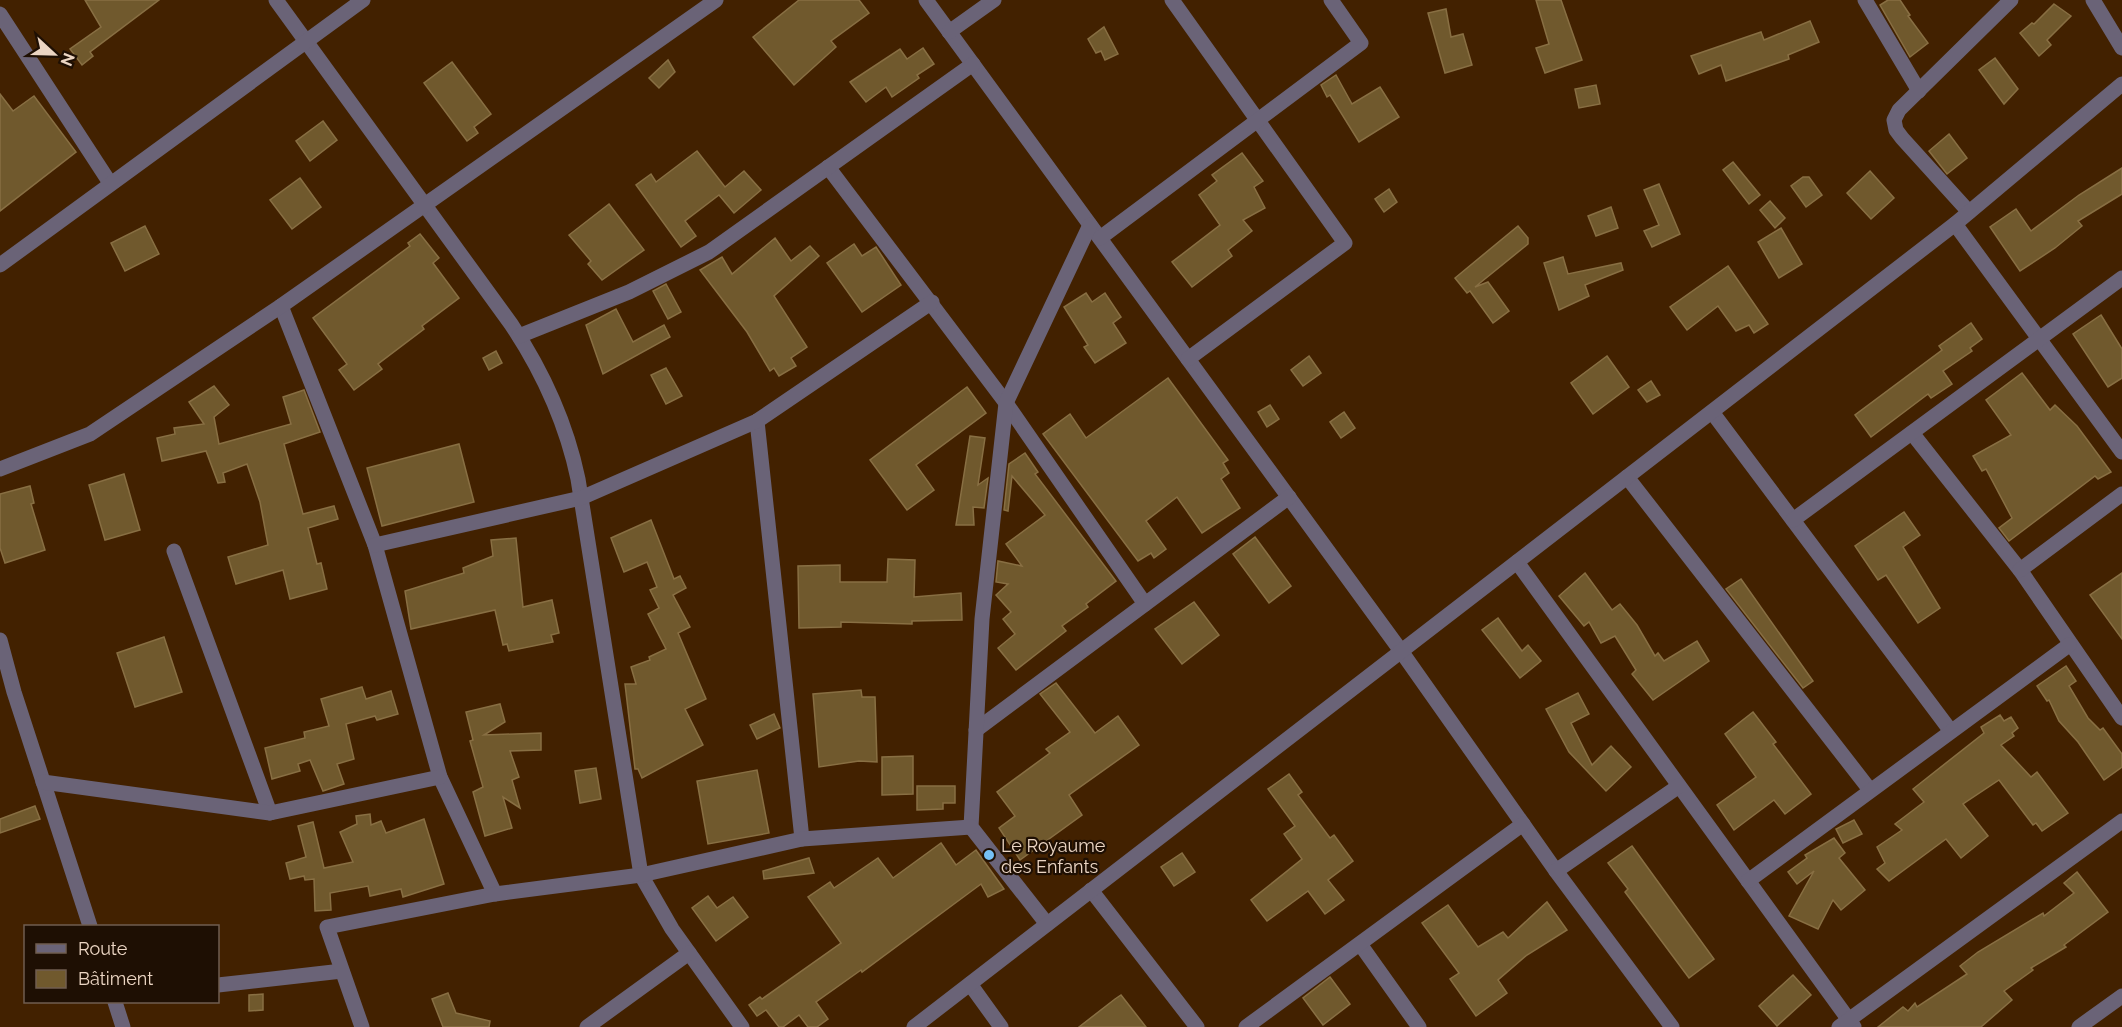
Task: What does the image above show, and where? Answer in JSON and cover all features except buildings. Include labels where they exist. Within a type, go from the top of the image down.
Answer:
[{"type":"street","points":[[276,0],[519,336],[531,354],[567,431],[581,498],[641,875],[689,953],[742,1027]]},
{"type":"street","points":[[0,265],[305,40],[363,0]]},
{"type":"street","points":[[0,470],[90,434],[426,206],[716,0]]},
{"type":"street","points":[[926,0],[1401,651],[1556,871],[1672,1027]]},
{"type":"street","points":[[949,32],[994,0]]},
{"type":"street","points":[[1172,0],[1345,243],[1188,359]]},
{"type":"street","points":[[1100,238],[1361,43],[1331,0]]},
{"type":"street","points":[[1864,0],[1919,91]]},
{"type":"street","points":[[1969,212],[1896,130],[1894,120],[1899,110],[2012,0]]},
{"type":"street","points":[[2093,0],[2122,48]]},
{"type":"street","points":[[0,14],[110,183]]},
{"type":"street","points":[[519,336],[678,270],[709,252],[973,64]]},
{"type":"street","points":[[914,1027],[1955,224],[2122,84]]},
{"type":"street","points":[[828,167],[1006,403],[1145,604]]},
{"type":"street","points":[[1955,224],[2122,452]]},
{"type":"street","points":[[1047,924],[971,827],[982,619],[1006,403],[1090,225]]},
{"type":"street","points":[[1793,520],[2122,278]]},
{"type":"street","points":[[375,545],[581,498],[758,421],[932,302]]},
{"type":"street","points":[[281,306],[375,545],[440,777],[495,894]]},
{"type":"street","points":[[1712,412],[1950,730]]},
{"type":"street","points":[[758,421],[802,839]]},
{"type":"street","points":[[1912,433],[2020,570],[2069,645],[2122,718]]},
{"type":"street","points":[[1627,477],[1870,790]]},
{"type":"street","points":[[2020,570],[2122,494]]},
{"type":"street","points":[[976,730],[1289,497]]},
{"type":"street","points":[[174,551],[270,813]]},
{"type":"street","points":[[1517,562],[1748,881],[1847,1025],[2122,821]]},
{"type":"street","points":[[0,640],[89,925]]},
{"type":"street","points":[[1748,881],[1950,730],[2069,645]]},
{"type":"street","points":[[44,782],[270,813],[440,777]]},
{"type":"street","points":[[1556,871],[1679,786]]},
{"type":"street","points":[[1246,1027],[1523,824]]},
{"type":"street","points":[[362,1027],[327,927],[495,894],[641,875],[802,839],[971,827]]},
{"type":"street","points":[[1091,890],[1197,1027]]},
{"type":"street","points":[[1360,944],[1419,1027]]},
{"type":"street","points":[[587,1027],[689,953]]},
{"type":"street","points":[[219,985],[342,971]]},
{"type":"street","points":[[970,984],[1001,1027]]},
{"type":"street","points":[[2079,1027],[2122,996]]},
{"type":"street","points":[[115,1003],[123,1027]]},
{"type":"place","name":"Le Royaume des Enfants","points":[[989,855]]}]
